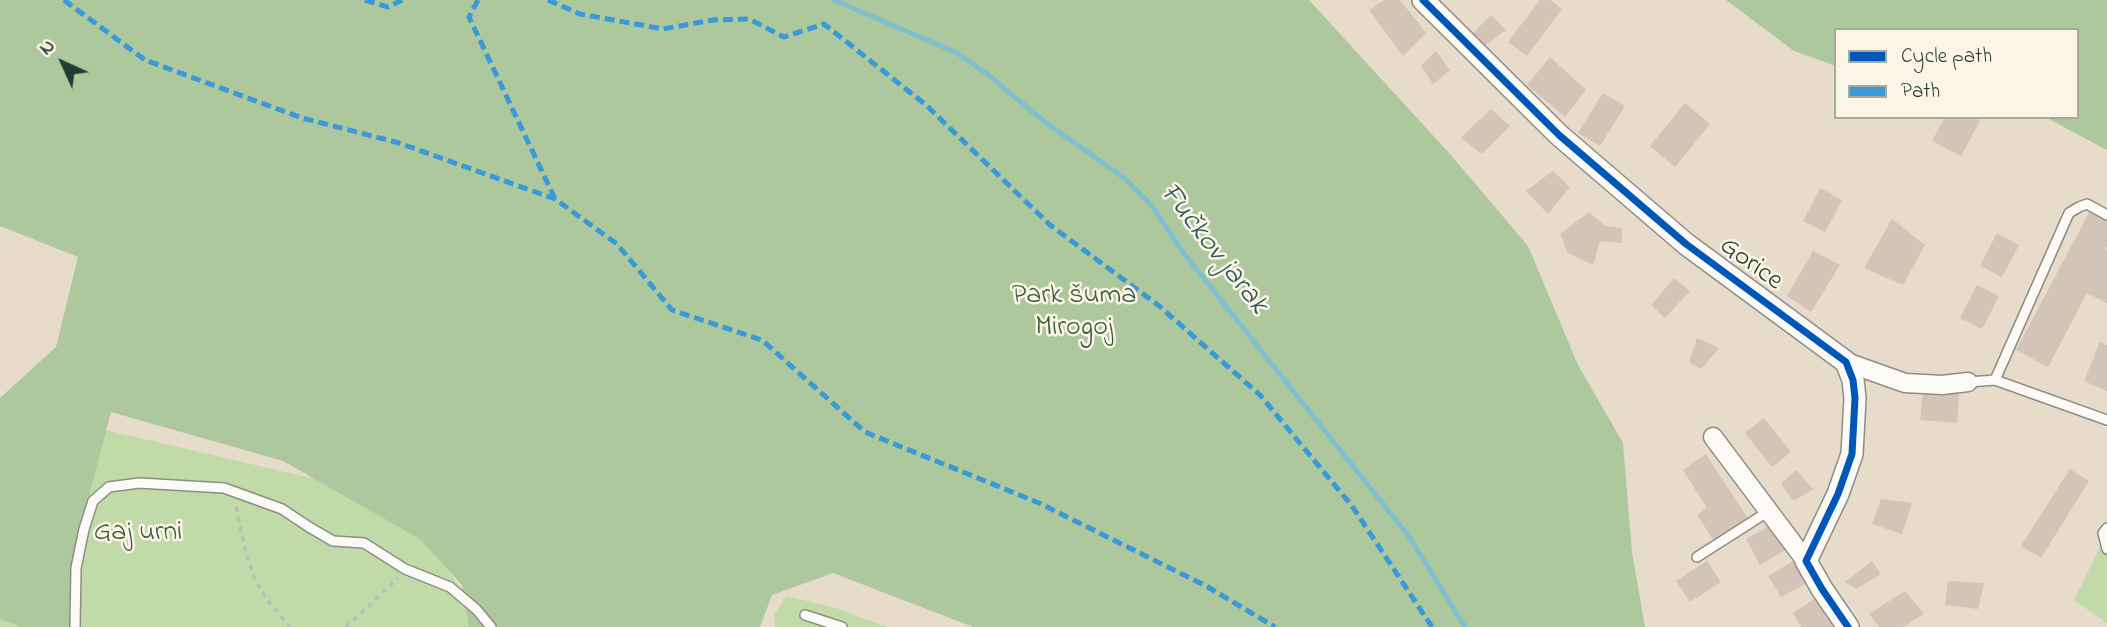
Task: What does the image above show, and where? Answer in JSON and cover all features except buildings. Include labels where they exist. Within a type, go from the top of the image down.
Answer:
[{"type":"street","name":"Gorice","points":[[1423,0],[1559,135],[1686,243],[1846,362],[1905,383],[1942,385],[1969,382]]},
{"type":"street","points":[[1806,561],[1838,494],[1852,454],[1853,380],[1846,362]]},
{"type":"street","points":[[1713,437],[1806,561],[1848,627]]},
{"type":"lane","points":[[1995,380],[2069,213],[2087,204],[2107,215]]},
{"type":"lane","points":[[1969,382],[1995,380],[2107,420]]},
{"type":"lane","points":[[75,627],[76,568],[93,501],[109,487],[139,483],[224,488],[282,509],[333,541],[364,543],[405,569],[450,587],[477,610],[491,627]]},
{"type":"lane","points":[[1697,557],[1769,511]]},
{"type":"lane","points":[[2107,528],[2103,533],[2107,549]]},
{"type":"lane","points":[[805,615],[842,627]]},
{"type":"path","points":[[233,491],[244,549],[254,578],[265,597],[290,627]]},
{"type":"path","points":[[346,627],[391,586],[405,569]]},
{"type":"green space","name":"Park šuma Mirogoj","points":[[0,0],[1309,0],[1450,154],[1528,246],[1578,365],[1623,443],[1632,552],[1645,627],[973,627],[833,573],[772,595],[760,627],[469,627],[462,585],[420,539],[283,461],[111,412],[70,568],[76,627],[21,627],[0,619],[0,398],[56,347],[78,257],[0,226]]},
{"type":"green space","points":[[1726,0],[2107,0],[2107,150],[2049,119],[2079,119],[2079,28],[1834,28],[1834,65],[1794,51]]},
{"type":"green space","name":"Gaj urni","points":[[101,429],[405,500],[484,627],[0,627],[0,555]]},
{"type":"green space","points":[[2107,533],[2107,623],[2074,600]]},
{"type":"green space","points":[[786,596],[836,608],[886,627],[775,627],[774,615]]},
{"type":"waterway","name":"Fučkov jarak","points":[[834,0],[957,53],[1041,119],[1124,178],[1152,206],[1182,251],[1410,538],[1465,627]]},
{"type":"marked path","points":[[64,0],[145,60],[302,118],[399,143],[555,199],[617,244],[672,310],[762,340],[865,432],[1039,503],[1208,587],[1275,627]]},
{"type":"marked path","points":[[365,0],[388,7],[402,0]]},
{"type":"marked path","points":[[478,0],[469,17],[555,199]]},
{"type":"marked path","points":[[548,0],[580,14],[663,29],[713,20],[749,19],[784,37],[824,24],[926,105],[1050,225],[1158,305],[1260,395],[1352,506],[1432,627]]},
{"type":"cycle path","points":[[1423,0],[1559,135],[1686,244],[1846,362],[1853,380],[1855,398],[1852,454],[1838,494],[1806,561],[1848,627]]}]
